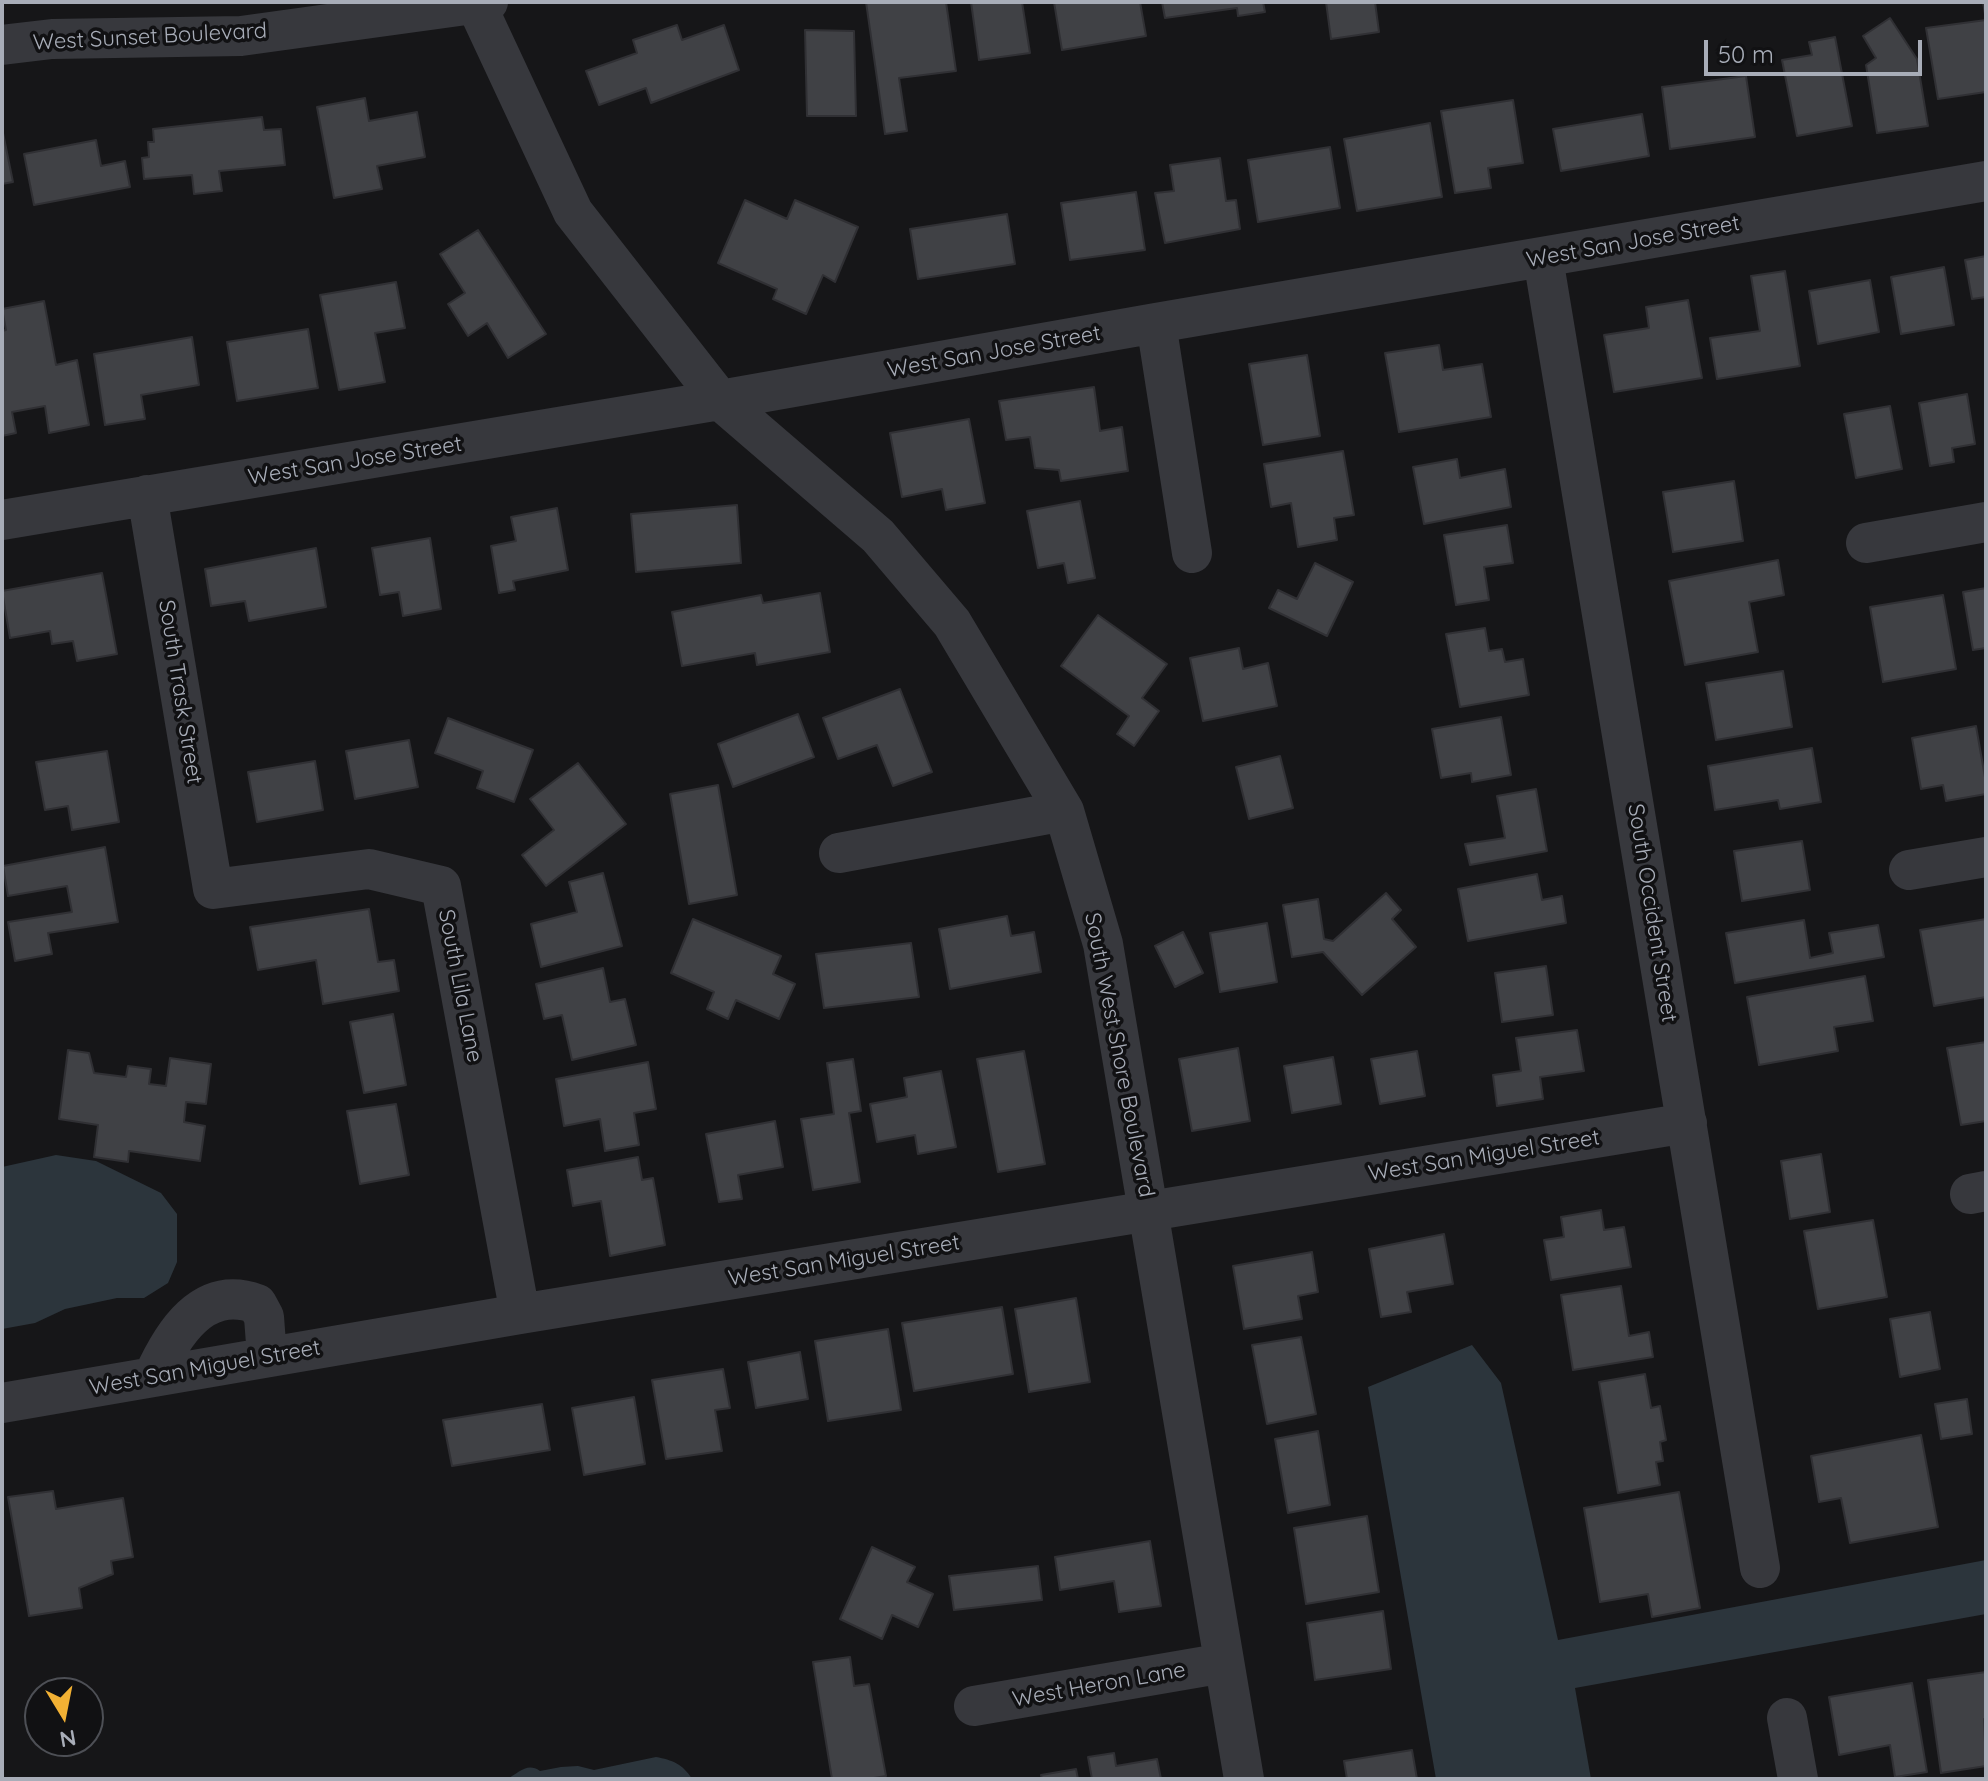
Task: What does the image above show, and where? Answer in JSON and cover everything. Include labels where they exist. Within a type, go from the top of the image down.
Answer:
[{"type":"street","name":"West Sunset Boulevard","points":[[2,45],[52,39],[241,36],[480,3]]},
{"type":"street","name":"South West Shore Boulevard","points":[[480,3],[573,212],[720,400],[878,536],[952,623],[1064,811],[1103,944],[1244,1779]]},
{"type":"street","name":"West San Jose Street","points":[[2,520],[720,400],[1986,181]]},
{"type":"street","name":"South Occident Street","points":[[1543,258],[1760,1568]]},
{"type":"street","points":[[1156,323],[1192,553]]},
{"type":"street","name":"South Trask Street","points":[[147,495],[213,889]]},
{"type":"street","points":[[1866,543],[1986,522]]},
{"type":"street","points":[[839,853],[1064,811]]},
{"type":"street","points":[[1909,870],[1986,857]]},
{"type":"street","name":"South Lila Lane","points":[[213,889],[369,869],[441,886],[520,1314]]},
{"type":"street","name":"West San Miguel Street","points":[[2,1403],[520,1314],[1687,1123]]},
{"type":"street","points":[[153,1377],[175,1335],[194,1315],[225,1300],[243,1299],[257,1304],[264,1317],[267,1357]]},
{"type":"street","name":"West Heron Lane","points":[[974,1706],[1224,1663]]},
{"type":"street","points":[[1787,1718],[1798,1779]]},
{"type":"shaded area","points":[[56,1155],[96,1161],[161,1193],[177,1214],[177,1262],[168,1283],[144,1298],[117,1298],[65,1309],[35,1323],[2,1329],[2,1167]]},
{"type":"shaded area","points":[[1472,1345],[1501,1383],[1558,1640],[1986,1560],[1986,1614],[1575,1688],[1591,1779],[1436,1779],[1368,1387]]},
{"type":"shaded area","points":[[656,1757],[677,1764],[692,1779],[507,1779],[527,1768],[540,1771],[578,1766],[594,1770]]},
{"type":"building","points":[[866,2],[946,2],[956,71],[899,78],[907,131],[885,134]]},
{"type":"building","points":[[971,2],[1022,2],[1030,53],[979,60]]},
{"type":"building","points":[[1054,2],[1140,2],[1146,36],[1062,50]]},
{"type":"building","points":[[1162,2],[1263,2],[1265,12],[1238,16],[1237,8],[1165,18]]},
{"type":"building","points":[[1326,2],[1375,2],[1379,32],[1331,39]]},
{"type":"building","points":[[1890,18],[1917,59],[1928,126],[1877,133],[1866,65],[1876,58],[1863,36]]},
{"type":"building","points":[[1986,20],[1986,92],[1938,99],[1926,28]]},
{"type":"building","points":[[677,25],[682,40],[724,25],[739,70],[651,103],[646,88],[599,105],[586,71],[637,53],[633,40]]},
{"type":"building","points":[[805,30],[854,31],[856,116],[807,116]]},
{"type":"building","points":[[1835,37],[1852,126],[1797,136],[1782,60],[1812,55],[1809,42]]},
{"type":"building","points":[[1746,76],[1755,137],[1670,149],[1662,87]]},
{"type":"building","points":[[365,98],[369,121],[417,112],[425,157],[377,166],[382,189],[334,198],[317,107]]},
{"type":"building","points":[[1513,100],[1523,163],[1488,168],[1491,188],[1455,193],[1441,111]]},
{"type":"building","points":[[1642,114],[1649,156],[1561,171],[1553,129]]},
{"type":"building","points":[[262,117],[264,130],[281,129],[285,165],[219,171],[222,191],[194,194],[192,175],[144,179],[142,158],[149,157],[148,142],[154,142],[153,129]]},
{"type":"building","points":[[1430,123],[1442,197],[1357,211],[1344,139]]},
{"type":"building","points":[[2,128],[13,182],[2,184]]},
{"type":"building","points":[[96,140],[101,166],[125,161],[130,187],[34,205],[24,154]]},
{"type":"building","points":[[1330,147],[1340,208],[1258,222],[1248,160]]},
{"type":"building","points":[[1220,158],[1226,201],[1236,200],[1240,229],[1165,243],[1155,193],[1174,191],[1170,165]]},
{"type":"building","points":[[1136,192],[1145,250],[1070,260],[1061,203]]},
{"type":"building","points":[[745,200],[787,219],[795,200],[858,227],[835,282],[823,275],[806,314],[773,299],[777,289],[718,263]]},
{"type":"building","points":[[1007,214],[1015,264],[918,279],[910,229]]},
{"type":"building","points":[[478,230],[546,334],[508,358],[487,323],[468,336],[448,304],[465,293],[440,254]]},
{"type":"building","points":[[1986,256],[1986,297],[1972,299],[1965,260]]},
{"type":"building","points":[[1944,267],[1954,325],[1901,334],[1891,277]]},
{"type":"building","points":[[1785,271],[1800,366],[1717,379],[1710,338],[1760,331],[1751,276]]},
{"type":"building","points":[[1870,280],[1879,332],[1818,344],[1809,291]]},
{"type":"building","points":[[396,282],[405,328],[375,333],[385,382],[339,390],[320,295]]},
{"type":"building","points":[[1688,300],[1702,378],[1614,392],[1604,335],[1649,328],[1646,307]]},
{"type":"building","points":[[44,301],[56,365],[77,360],[89,425],[49,433],[45,406],[12,412],[16,433],[2,436],[2,331],[6,330],[2,309]]},
{"type":"building","points":[[308,329],[318,388],[237,401],[227,342]]},
{"type":"building","points":[[192,337],[199,385],[141,395],[145,419],[105,425],[94,354]]},
{"type":"building","points":[[1439,345],[1443,370],[1482,364],[1491,417],[1399,432],[1385,353]]},
{"type":"building","points":[[1307,355],[1320,436],[1263,445],[1249,364]]},
{"type":"building","points":[[1094,387],[1100,431],[1122,427],[1128,471],[1061,481],[1059,470],[1035,468],[1030,437],[1006,440],[999,401]]},
{"type":"building","points":[[1967,394],[1975,444],[1952,448],[1954,462],[1930,466],[1919,403]]},
{"type":"building","points":[[1890,406],[1902,469],[1856,478],[1844,414]]},
{"type":"building","points":[[969,419],[985,503],[946,510],[942,489],[902,497],[890,433]]},
{"type":"building","points":[[1343,451],[1354,515],[1334,518],[1337,540],[1298,547],[1291,503],[1271,507],[1264,464]]},
{"type":"building","points":[[1457,459],[1460,478],[1505,469],[1511,507],[1424,524],[1413,467]]},
{"type":"building","points":[[1734,481],[1743,541],[1673,552],[1663,492]]},
{"type":"building","points":[[1080,501],[1095,578],[1068,583],[1064,563],[1038,568],[1027,511]]},
{"type":"building","points":[[737,505],[741,563],[636,572],[631,514]]},
{"type":"building","points":[[557,508],[568,570],[513,581],[515,590],[499,593],[491,546],[516,541],[511,517]]},
{"type":"building","points":[[1507,525],[1513,563],[1484,567],[1489,600],[1456,605],[1444,535]]},
{"type":"building","points":[[430,538],[441,609],[403,616],[399,592],[380,595],[372,548]]},
{"type":"building","points":[[316,548],[326,607],[249,621],[245,601],[211,606],[205,569]]},
{"type":"building","points":[[1778,560],[1784,595],[1749,602],[1758,652],[1685,665],[1669,581]]},
{"type":"building","points":[[1315,563],[1353,582],[1327,636],[1269,608],[1278,590],[1297,599]]},
{"type":"building","points":[[102,573],[117,654],[77,661],[73,641],[52,644],[50,631],[10,638],[2,591]]},
{"type":"building","points":[[1986,588],[1986,648],[1973,650],[1963,592]]},
{"type":"building","points":[[820,593],[830,652],[757,665],[755,653],[682,666],[672,612],[761,595],[763,603]]},
{"type":"building","points":[[1943,595],[1956,669],[1883,682],[1870,607]]},
{"type":"building","points":[[1098,615],[1167,664],[1142,698],[1159,711],[1134,746],[1117,734],[1129,716],[1061,666]]},
{"type":"building","points":[[1485,628],[1489,651],[1502,649],[1505,662],[1523,659],[1529,695],[1460,707],[1446,634]]},
{"type":"building","points":[[1239,648],[1243,669],[1268,663],[1277,706],[1203,721],[1190,658]]},
{"type":"building","points":[[1783,671],[1792,727],[1716,740],[1706,683]]},
{"type":"building","points":[[900,689],[932,772],[893,786],[877,745],[838,759],[823,718]]},
{"type":"building","points":[[798,714],[814,757],[733,787],[718,744]]},
{"type":"building","points":[[1501,717],[1511,775],[1472,782],[1471,773],[1441,778],[1432,729]]},
{"type":"building","points":[[448,718],[533,750],[514,802],[477,788],[483,771],[435,753]]},
{"type":"building","points":[[1976,726],[1986,794],[1946,801],[1943,785],[1921,789],[1912,738]]},
{"type":"building","points":[[409,740],[418,787],[355,799],[346,751]]},
{"type":"building","points":[[1812,748],[1821,802],[1780,809],[1778,800],[1715,810],[1708,766]]},
{"type":"building","points":[[107,751],[119,822],[72,830],[68,806],[45,810],[36,762]]},
{"type":"building","points":[[1280,756],[1293,808],[1249,819],[1236,767]]},
{"type":"building","points":[[315,761],[323,810],[257,822],[248,772]]},
{"type":"building","points":[[578,763],[626,824],[546,886],[522,855],[554,830],[530,799]]},
{"type":"building","points":[[718,785],[737,895],[689,904],[670,794]]},
{"type":"building","points":[[1536,789],[1547,851],[1470,865],[1465,844],[1505,838],[1497,796]]},
{"type":"building","points":[[1802,841],[1810,890],[1742,901],[1734,851]]},
{"type":"building","points":[[105,847],[118,922],[48,933],[52,954],[15,961],[8,922],[72,912],[67,886],[8,896],[3,866]]},
{"type":"building","points":[[603,873],[622,946],[541,967],[531,924],[577,912],[569,882]]},
{"type":"building","points":[[1537,874],[1542,900],[1562,896],[1566,923],[1468,941],[1458,889]]},
{"type":"building","points":[[1386,893],[1401,910],[1392,919],[1416,947],[1362,995],[1323,952],[1292,957],[1283,905],[1318,899],[1324,939],[1333,941]]},
{"type":"building","points":[[369,909],[378,962],[394,960],[399,991],[323,1004],[316,960],[258,970],[250,927]]},
{"type":"building","points":[[1007,916],[1011,936],[1034,932],[1041,972],[950,989],[939,929]]},
{"type":"building","points":[[693,919],[781,956],[773,974],[795,984],[779,1019],[736,1000],[728,1019],[707,1009],[714,992],[671,973]]},
{"type":"building","points":[[1986,919],[1986,997],[1934,1006],[1920,930]]},
{"type":"building","points":[[1804,920],[1810,958],[1833,953],[1829,933],[1878,925],[1884,957],[1735,983],[1726,933]]},
{"type":"building","points":[[1267,923],[1277,982],[1220,992],[1210,933]]},
{"type":"building","points":[[1183,932],[1203,973],[1175,987],[1155,946]]},
{"type":"building","points":[[911,943],[919,997],[824,1008],[816,954]]},
{"type":"building","points":[[1546,966],[1553,1015],[1502,1022],[1495,973]]},
{"type":"building","points":[[603,968],[610,1002],[625,999],[636,1045],[572,1060],[562,1015],[544,1019],[536,984]]},
{"type":"building","points":[[1865,976],[1873,1021],[1834,1027],[1838,1051],[1759,1065],[1747,997]]},
{"type":"building","points":[[393,1014],[406,1085],[364,1093],[350,1022]]},
{"type":"building","points":[[1577,1030],[1584,1071],[1540,1077],[1543,1099],[1497,1106],[1493,1075],[1521,1071],[1516,1038]]},
{"type":"building","points":[[1986,1042],[1986,1121],[1961,1125],[1947,1048]]},
{"type":"building","points":[[1238,1048],[1250,1121],[1192,1131],[1179,1059]]},
{"type":"building","points":[[68,1050],[89,1053],[94,1073],[126,1077],[128,1066],[151,1069],[149,1084],[166,1086],[170,1058],[211,1064],[206,1104],[186,1102],[184,1122],[205,1126],[200,1161],[129,1151],[128,1162],[94,1157],[98,1125],[59,1119]]},
{"type":"building","points":[[1024,1051],[1045,1164],[998,1172],[977,1059]]},
{"type":"building","points":[[1417,1051],[1425,1096],[1380,1104],[1371,1059]]},
{"type":"building","points":[[1333,1057],[1341,1104],[1292,1113],[1284,1066]]},
{"type":"building","points":[[853,1059],[861,1111],[849,1113],[860,1182],[813,1190],[801,1119],[834,1114],[827,1063]]},
{"type":"building","points":[[648,1062],[656,1109],[634,1113],[639,1145],[605,1151],[600,1119],[564,1126],[556,1079]]},
{"type":"building","points":[[941,1071],[956,1147],[918,1154],[915,1135],[877,1142],[870,1104],[907,1097],[904,1078]]},
{"type":"building","points":[[396,1104],[409,1175],[360,1184],[347,1111]]},
{"type":"building","points":[[775,1121],[783,1167],[738,1175],[742,1199],[719,1202],[706,1134]]},
{"type":"building","points":[[1821,1154],[1830,1212],[1790,1219],[1781,1161]]},
{"type":"building","points":[[638,1157],[642,1180],[653,1178],[665,1245],[610,1256],[601,1201],[573,1206],[567,1170]]},
{"type":"building","points":[[1601,1210],[1604,1230],[1624,1227],[1631,1267],[1551,1280],[1544,1240],[1564,1237],[1561,1217]]},
{"type":"building","points":[[1873,1220],[1887,1297],[1818,1309],[1804,1231]]},
{"type":"building","points":[[1444,1234],[1453,1284],[1407,1292],[1411,1312],[1381,1317],[1369,1249]]},
{"type":"building","points":[[1312,1252],[1318,1292],[1298,1296],[1302,1319],[1244,1329],[1233,1266]]},
{"type":"building","points":[[1621,1286],[1629,1336],[1649,1332],[1653,1357],[1573,1370],[1561,1295]]},
{"type":"building","points":[[1076,1298],[1090,1382],[1029,1392],[1015,1309]]},
{"type":"building","points":[[1002,1307],[1013,1374],[914,1391],[902,1323]]},
{"type":"building","points":[[1930,1312],[1940,1369],[1900,1377],[1890,1319]]},
{"type":"building","points":[[888,1329],[901,1410],[828,1421],[815,1341]]},
{"type":"building","points":[[1301,1337],[1316,1414],[1267,1424],[1252,1345]]},
{"type":"building","points":[[800,1352],[808,1399],[756,1408],[748,1362]]},
{"type":"building","points":[[723,1369],[730,1408],[715,1410],[722,1451],[666,1459],[652,1380]]},
{"type":"building","points":[[1645,1374],[1651,1408],[1660,1406],[1666,1440],[1660,1442],[1663,1461],[1656,1462],[1660,1485],[1618,1493],[1599,1382]]},
{"type":"building","points":[[634,1397],[645,1464],[584,1475],[572,1408]]},
{"type":"building","points":[[1967,1399],[1972,1434],[1941,1439],[1935,1404]]},
{"type":"building","points":[[542,1404],[550,1450],[452,1466],[443,1420]]},
{"type":"building","points":[[1318,1431],[1330,1505],[1288,1513],[1275,1439]]},
{"type":"building","points":[[1921,1435],[1938,1527],[1850,1543],[1841,1498],[1819,1502],[1811,1456]]},
{"type":"building","points":[[53,1491],[56,1509],[123,1498],[133,1557],[111,1561],[113,1574],[79,1588],[82,1608],[29,1616],[8,1497]]},
{"type":"building","points":[[1679,1492],[1700,1608],[1652,1617],[1648,1594],[1600,1602],[1584,1508]]},
{"type":"building","points":[[1367,1516],[1379,1592],[1306,1604],[1294,1528]]},
{"type":"building","points":[[1150,1541],[1161,1606],[1119,1612],[1114,1581],[1060,1590],[1055,1557]]},
{"type":"building","points":[[872,1547],[915,1567],[907,1582],[933,1594],[918,1627],[892,1615],[882,1639],[840,1619]]},
{"type":"building","points":[[1038,1566],[1042,1600],[954,1610],[949,1576]]},
{"type":"building","points":[[1383,1611],[1391,1669],[1315,1680],[1307,1623]]},
{"type":"building","points":[[850,1657],[854,1686],[869,1684],[886,1776],[832,1779],[813,1662]]},
{"type":"building","points":[[1986,1672],[1986,1766],[1941,1773],[1928,1680]]},
{"type":"building","points":[[1912,1683],[1927,1772],[1895,1777],[1890,1745],[1839,1755],[1829,1697]]},
{"type":"building","points":[[1412,1750],[1417,1779],[1347,1779],[1344,1761]]},
{"type":"building","points":[[1114,1753],[1116,1766],[1157,1759],[1161,1779],[1092,1779],[1088,1757]]},
{"type":"building","points":[[1076,1769],[1078,1779],[1042,1779],[1041,1775]]}]
